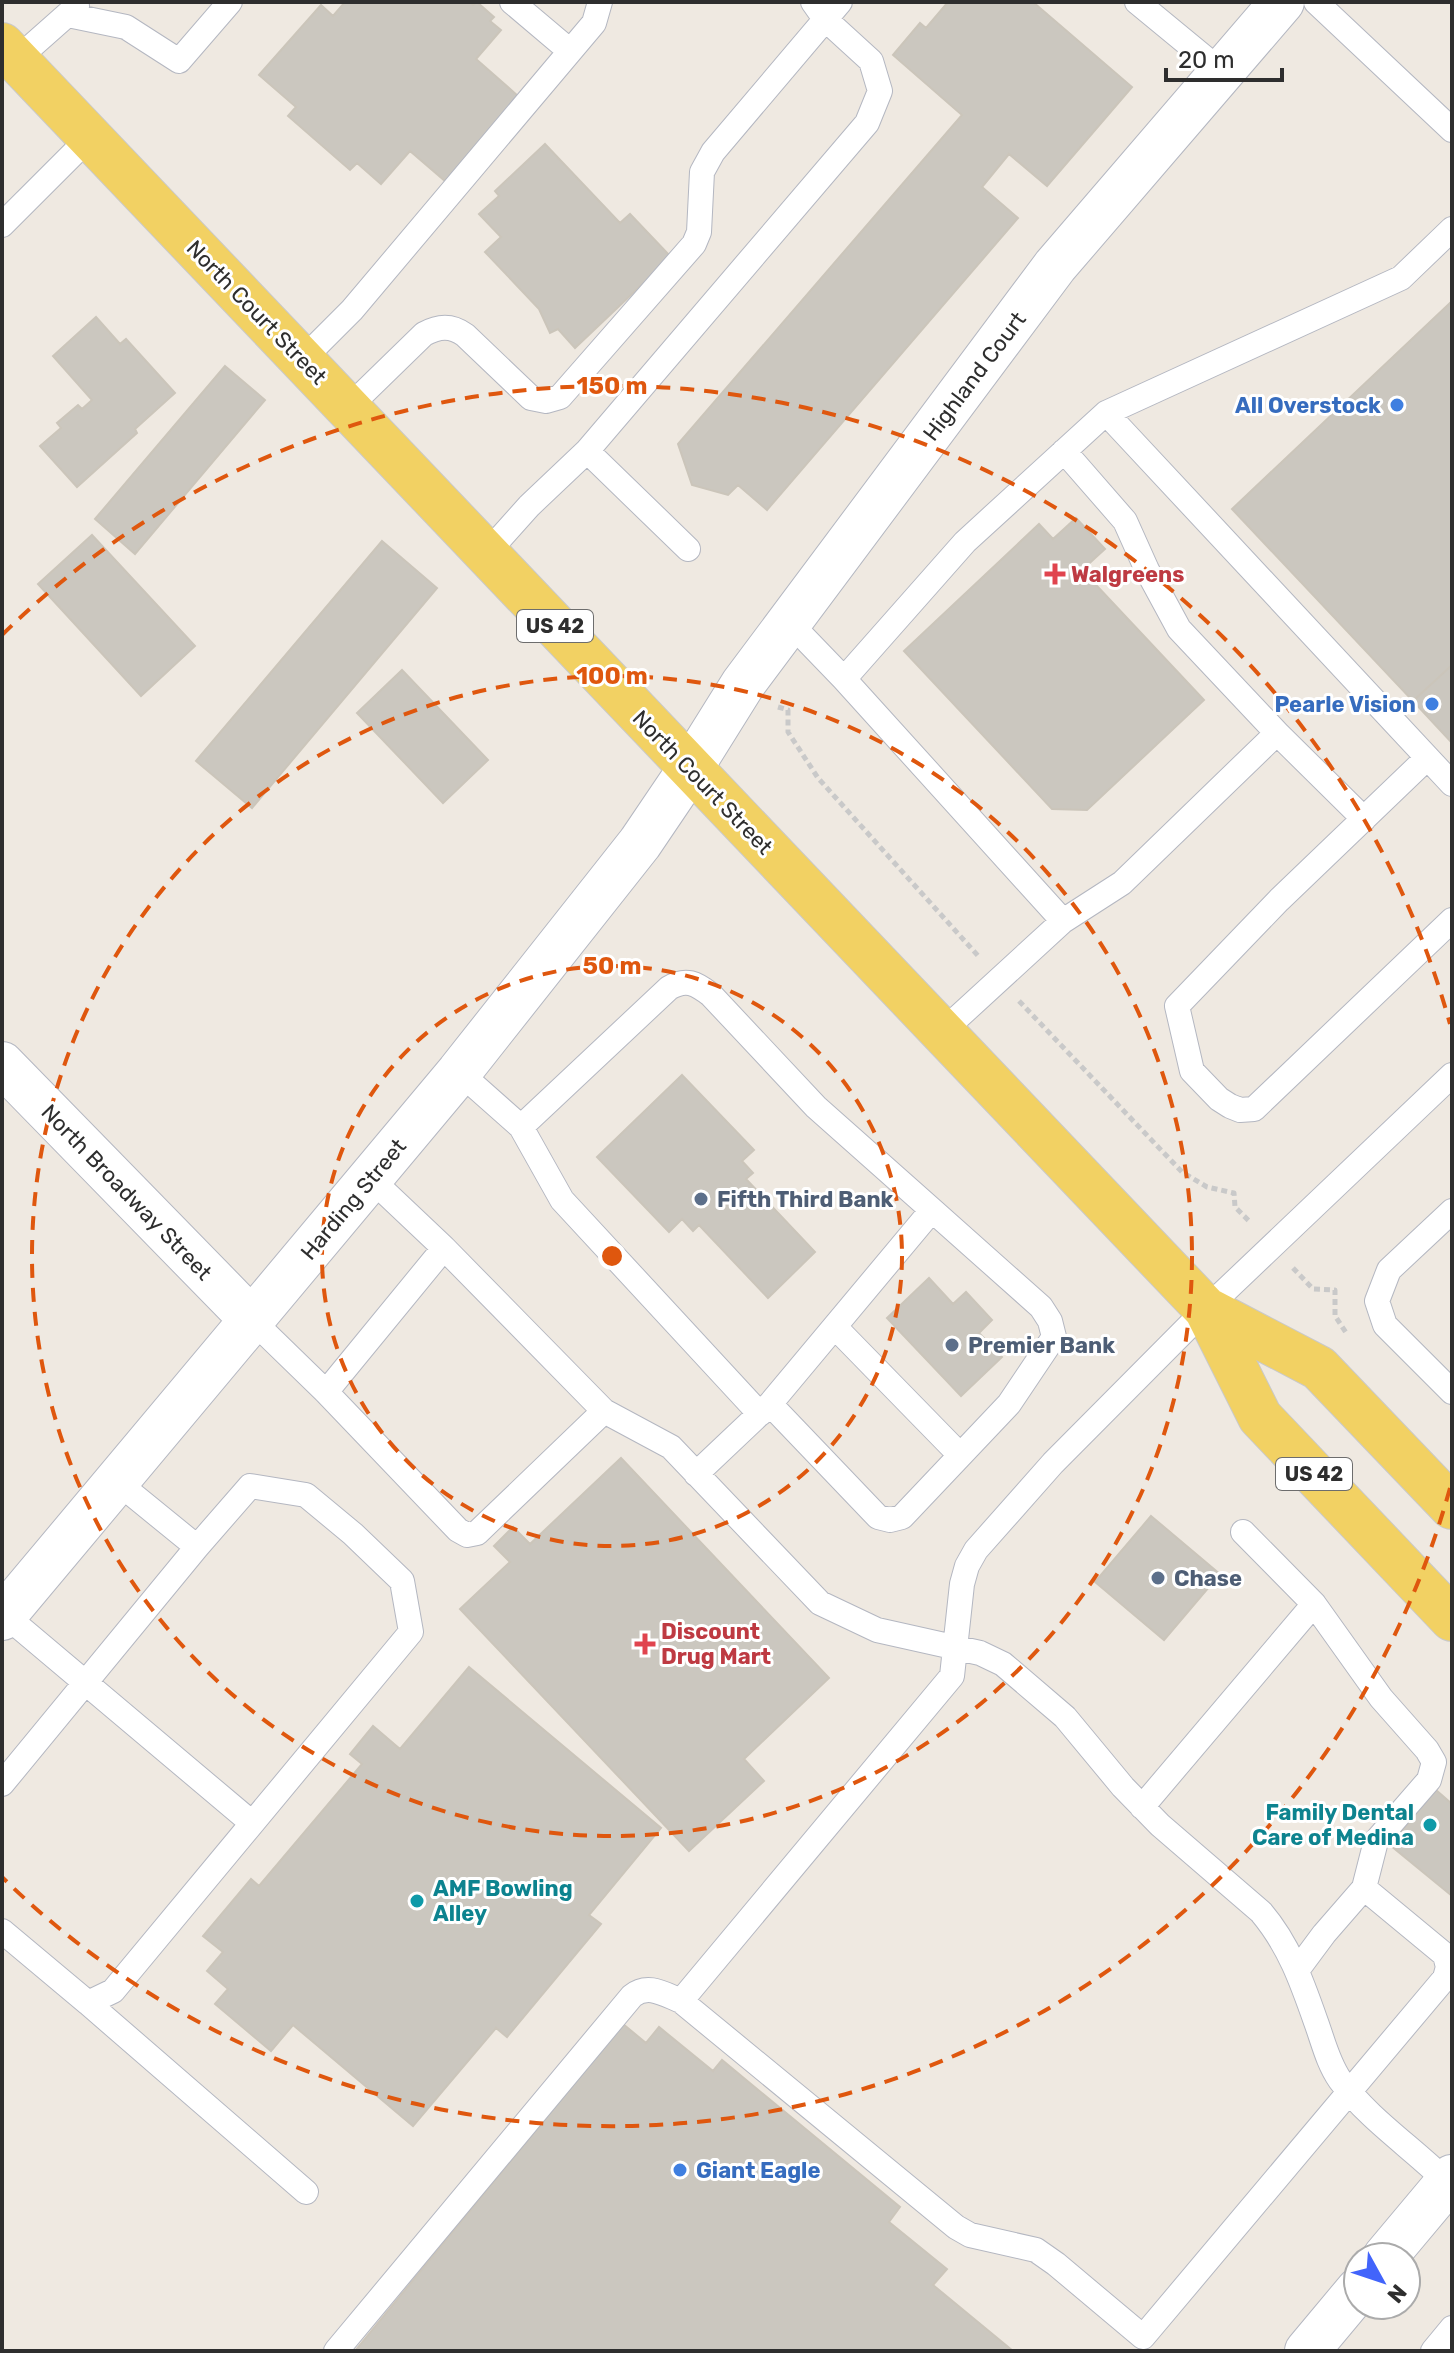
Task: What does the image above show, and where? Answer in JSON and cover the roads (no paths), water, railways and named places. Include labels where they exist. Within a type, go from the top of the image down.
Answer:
[{"type":"main road","name":"North Court Street","points":[[9,53],[1206,1309],[1260,1417],[1452,1619]]},
{"type":"main road","name":"North Court Street","points":[[1206,1309],[1319,1368],[1452,1507]]},
{"type":"street","name":"Highland Court","points":[[690,769],[743,684],[1055,266],[1282,2]]},
{"type":"street","name":"Harding Street","points":[[3,1616],[459,1072],[640,843],[690,769]]},
{"type":"street","name":"North Broadway Street","points":[[2,1064],[251,1319]]},
{"type":"street","points":[[1399,2241],[1450,2182]]},
{"type":"street","points":[[1307,2351],[1342,2309]]},
{"type":"lane","points":[[9,53],[74,9],[126,27],[179,61],[230,2]]},
{"type":"lane","points":[[512,2],[570,51]]},
{"type":"lane","points":[[302,360],[352,310],[594,23],[600,2]]},
{"type":"lane","points":[[1137,2],[1222,72]]},
{"type":"lane","points":[[1316,2],[1452,130]]},
{"type":"lane","points":[[348,408],[424,334],[439,327],[465,335],[531,398],[546,401],[560,397],[694,244],[699,232],[702,172],[713,152],[826,8],[871,61],[880,91],[867,123],[587,451],[529,506],[487,553]]},
{"type":"lane","points":[[2,225],[90,137]]},
{"type":"lane","points":[[844,679],[965,542],[1106,413],[1401,278],[1452,229]]},
{"type":"lane","points":[[1106,413],[1452,784]]},
{"type":"lane","points":[[587,451],[688,549]]},
{"type":"lane","points":[[1064,451],[1125,521],[1179,629],[1364,819]]},
{"type":"lane","points":[[790,623],[1063,921]]},
{"type":"lane","points":[[942,1032],[1063,921],[1122,883],[1277,733]]},
{"type":"lane","points":[[1427,758],[1279,900],[1177,1006],[1192,1071],[1230,1106],[1240,1110],[1254,1109],[1452,920]]},
{"type":"lane","points":[[459,1072],[521,1127],[562,1200],[765,1409],[878,1517],[890,1520],[902,1517],[1009,1404],[1054,1337],[1050,1321],[1041,1307],[816,1107],[711,995],[690,982],[669,988],[521,1127]]},
{"type":"lane","points":[[681,2001],[952,1676],[962,1584],[976,1550],[1053,1463],[1206,1309],[1452,1075]]},
{"type":"lane","points":[[370,1178],[444,1248],[604,1411],[671,1447],[820,1603],[877,1630],[980,1653],[1003,1664],[1065,1717],[1142,1807],[1261,1912],[1298,1969],[1339,2079],[1368,2111],[1450,2182]]},
{"type":"lane","points":[[696,1474],[765,1409],[932,1210]]},
{"type":"lane","points":[[1452,1211],[1389,1270],[1377,1301],[1385,1325],[1452,1392]]},
{"type":"lane","points":[[326,1392],[444,1248]]},
{"type":"lane","points":[[251,1319],[326,1392],[458,1530],[467,1535],[477,1533],[604,1411]]},
{"type":"lane","points":[[835,1327],[960,1455]]},
{"type":"lane","points":[[116,1481],[197,1547]]},
{"type":"lane","points":[[2,1784],[250,1486],[306,1495],[402,1581],[411,1632],[113,1991],[88,2003]]},
{"type":"lane","points":[[1243,1532],[1314,1604],[1381,1698],[1434,1762],[1429,1780],[1376,1841],[1364,1888],[1298,1969]]},
{"type":"lane","points":[[1142,1807],[1314,1604]]},
{"type":"lane","points":[[3,1616],[252,1823]]},
{"type":"lane","points":[[336,2351],[632,1996],[648,1988],[681,2001],[956,2227],[970,2235],[1036,2250],[1143,2337],[1445,1978],[1448,1967],[1445,1955],[1364,1888]]},
{"type":"lane","points":[[2,1931],[306,2192]]},
{"type":"lane","points":[[1433,2351],[1452,2328]]},
{"type":"place","name":"All Overstock","points":[[1397,405]]},
{"type":"place","name":"Walgreens","points":[[1055,574]]},
{"type":"place","name":"Pearle Vision","points":[[1432,704]]},
{"type":"place","name":"Fifth Third Bank","points":[[701,1199]]},
{"type":"place","name":"Premier Bank","points":[[952,1345]]},
{"type":"place","name":"Chase","points":[[1158,1578]]},
{"type":"place","name":"Discount Drug Mart","points":[[645,1644]]},
{"type":"place","name":"Family Dental Care of Medina","points":[[1430,1825]]},
{"type":"place","name":"AMF Bowling Alley","points":[[417,1901]]},
{"type":"place","name":"Giant Eagle","points":[[680,2170]]}]
